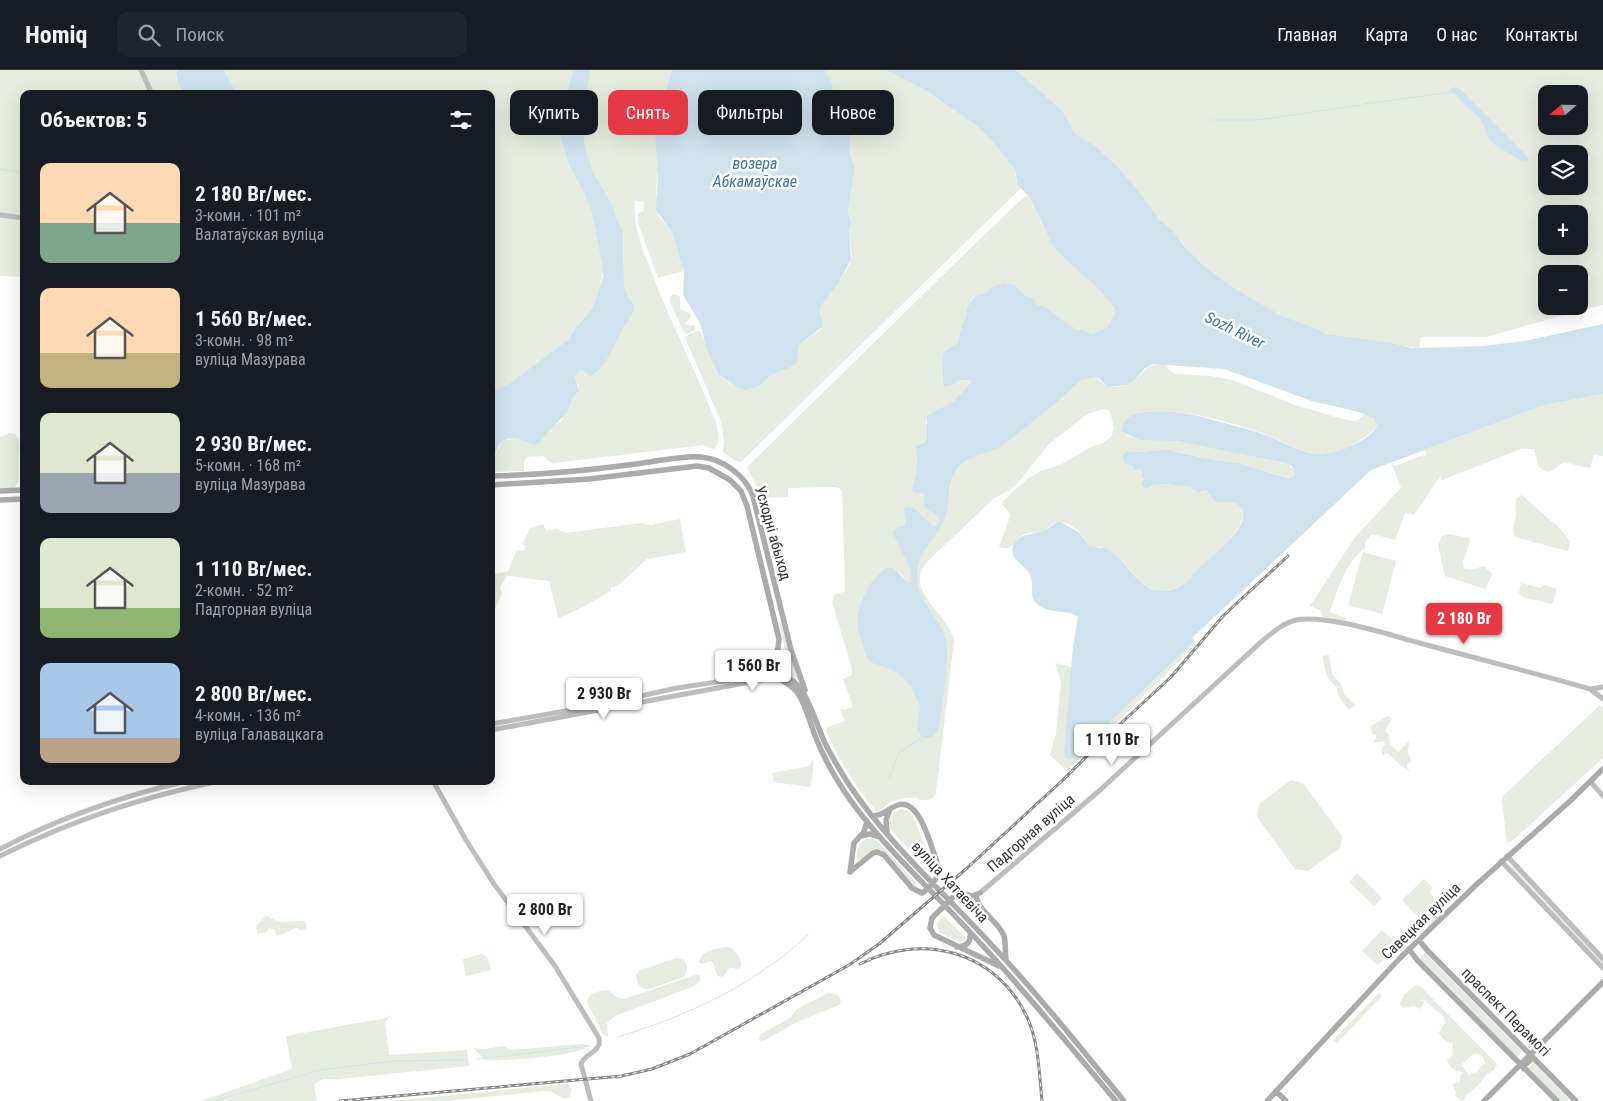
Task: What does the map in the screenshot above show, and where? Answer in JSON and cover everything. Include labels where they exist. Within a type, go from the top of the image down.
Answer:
[{"type":"main road","name":"Усходні абыход","points":[[495,476],[589,470],[694,456],[714,460],[736,472],[751,491],[780,606],[807,700]]},
{"type":"main road","name":"Усходні абыход","points":[[495,484],[589,479],[691,465],[710,468],[730,480],[741,491],[744,498],[778,633],[779,646],[776,673]]},
{"type":"main road","points":[[0,492],[20,490]]},
{"type":"main road","points":[[0,500],[20,499]]},
{"type":"main road","points":[[772,608],[780,606]]},
{"type":"main road","points":[[759,674],[772,661],[779,646]]},
{"type":"main road","points":[[776,673],[779,679]]},
{"type":"main road","name":"вуліца Хатаевіча","points":[[776,673],[786,676],[795,682],[807,700],[827,747],[851,787],[873,816],[924,874],[1006,960],[1124,1101]]},
{"type":"main road","name":"вуліца Хатаевіча","points":[[779,679],[791,685],[799,695],[827,762],[845,792],[867,821],[919,880],[970,932],[1043,1012],[1116,1101]]},
{"type":"main road","name":"Савецкая вуліца","points":[[1267,1101],[1419,940],[1603,769]]},
{"type":"main road","points":[[867,821],[866,828],[853,847],[850,872],[873,853],[879,852],[912,888],[922,893],[924,892],[937,878],[938,874],[937,862],[918,813],[902,804],[880,815],[873,816]]},
{"type":"main road","points":[[888,834],[886,820],[891,808]]},
{"type":"main road","points":[[860,836],[872,834],[882,839]]},
{"type":"main road","points":[[1001,966],[957,947],[933,934],[930,927],[932,918],[955,895],[964,893],[978,894],[981,908],[1001,930],[1004,937],[1006,960]]},
{"type":"main road","points":[[988,940],[995,944],[999,943],[1002,938],[1001,930]]},
{"type":"main road","points":[[957,947],[965,946],[969,943],[971,940],[970,932]]},
{"type":"main road","name":"праспект Перамогі","points":[[1419,940],[1576,1101]]},
{"type":"main road","points":[[1417,960],[1417,956],[1426,949]]},
{"type":"main road","name":"праспект Перамогі","points":[[1409,950],[1556,1101]]},
{"type":"main road","points":[[1484,1101],[1520,1064],[1525,1054],[1530,1054],[1603,982]]},
{"type":"main road","points":[[1520,1064],[1524,1066],[1531,1059],[1530,1054]]},
{"type":"main road","points":[[1276,1091],[1286,1101]]},
{"type":"street","points":[[141,70],[150,90]]},
{"type":"street","points":[[0,215],[20,218]]},
{"type":"street","name":"Падгорная вуліца","points":[[978,894],[1099,791],[1275,630],[1288,622],[1302,619],[1347,624],[1590,689]]},
{"type":"street","points":[[495,729],[735,682],[759,674],[776,673]]},
{"type":"street","points":[[495,723],[594,706],[677,688],[779,679]]},
{"type":"street","points":[[1590,689],[1603,687]]},
{"type":"street","points":[[1590,689],[1603,698]]},
{"type":"street","points":[[1590,782],[1603,796]]},
{"type":"street","points":[[0,849],[54,824],[105,804],[170,785]]},
{"type":"street","points":[[0,856],[54,831],[103,812],[156,795],[201,785]]},
{"type":"street","points":[[435,785],[466,840],[492,880],[555,966],[599,1038],[600,1044],[598,1048],[583,1059],[581,1064],[591,1101]]},
{"type":"street","points":[[1508,856],[1513,864],[1603,959]]},
{"type":"street","points":[[1502,861],[1603,968]]},
{"type":"street","points":[[1508,868],[1513,864]]},
{"type":"street","points":[[1564,928],[1569,923]]},
{"type":"shaded area","points":[[0,70],[178,70],[176,78],[182,90],[20,90],[20,277],[0,276]]},
{"type":"shaded area","points":[[224,70],[573,70],[568,90],[510,90],[510,135],[560,135],[569,165],[592,213],[603,268],[601,282],[592,309],[578,324],[569,339],[510,383],[495,390],[495,90],[235,90]]},
{"type":"shaded area","points":[[591,70],[672,70],[666,90],[608,90],[608,135],[656,135],[658,170],[656,188],[659,216],[673,234],[684,271],[658,278],[638,223],[638,213],[643,212],[644,202],[635,200],[635,220],[643,250],[661,296],[715,420],[718,431],[717,446],[715,449],[703,445],[553,463],[544,456],[528,457],[524,461],[524,471],[495,472],[495,454],[502,442],[514,439],[533,445],[539,443],[548,431],[562,420],[579,387],[575,379],[576,374],[582,370],[588,375],[595,375],[623,326],[634,311],[624,283],[623,230],[617,221],[612,204],[593,172],[585,148],[584,135],[598,135],[598,90],[587,90]]},
{"type":"shaded area","points":[[825,70],[886,70],[925,90],[977,126],[990,139],[1015,169],[1016,181],[1021,188],[741,462],[736,461],[723,452],[724,439],[721,422],[685,337],[696,331],[701,332],[716,371],[724,379],[737,387],[763,383],[771,375],[787,369],[797,361],[796,353],[798,346],[820,330],[823,322],[820,314],[821,306],[838,284],[852,256],[849,231],[851,220],[848,210],[855,168],[850,153],[850,135],[894,135],[894,90],[833,90]]},
{"type":"shaded area","points":[[1016,70],[1603,70],[1603,305],[1588,308],[1588,265],[1538,265],[1538,315],[1564,315],[1486,337],[1421,337],[1419,348],[1329,335],[1279,315],[1225,282],[1194,257],[1177,236],[1159,219],[1116,165],[1094,145],[1075,134],[1063,111]]},
{"type":"shaded area","points":[[1028,195],[1052,244],[1064,258],[1102,292],[1109,300],[1115,314],[1106,328],[1092,334],[1084,330],[1080,331],[1067,324],[1046,307],[1036,304],[1017,287],[1006,283],[997,284],[987,292],[974,296],[957,343],[945,352],[943,366],[943,384],[969,380],[971,382],[954,401],[926,421],[928,437],[916,446],[917,466],[912,490],[915,493],[923,493],[923,502],[937,516],[939,522],[942,523],[946,514],[953,475],[961,465],[974,456],[992,451],[1005,444],[1060,400],[1081,380],[1091,376],[1097,378],[1107,387],[1120,386],[1134,381],[1151,366],[1166,364],[1169,370],[1176,374],[1211,376],[1232,380],[1295,405],[1339,418],[1353,421],[1358,420],[1365,414],[1375,420],[1377,425],[1354,445],[1336,452],[1318,454],[1305,451],[1253,430],[1207,417],[1159,411],[1141,413],[1129,417],[1123,423],[1122,432],[1131,437],[1194,444],[1226,450],[1288,464],[1295,471],[1294,476],[1290,478],[1235,463],[1180,452],[1160,450],[1128,451],[1122,457],[1123,461],[1132,466],[1135,471],[1139,469],[1142,471],[1144,479],[1141,484],[1146,489],[1153,485],[1164,484],[1188,486],[1201,493],[1206,490],[1216,502],[1235,503],[1243,512],[1238,529],[1222,547],[1184,583],[1172,590],[1162,591],[1150,588],[1137,578],[1121,560],[1101,547],[1094,548],[1089,546],[1079,531],[1063,522],[1055,523],[1044,530],[1021,536],[1010,547],[999,547],[1010,517],[1010,513],[1002,504],[1003,501],[1026,480],[1041,471],[1060,465],[1111,437],[1114,429],[1109,410],[1104,409],[1087,414],[1049,444],[1016,485],[993,499],[927,562],[921,573],[920,583],[924,593],[945,621],[954,641],[936,793],[931,799],[927,800],[904,798],[890,802],[883,809],[877,811],[849,773],[826,730],[828,727],[845,721],[840,709],[845,710],[853,707],[843,679],[852,675],[852,669],[832,602],[835,595],[845,591],[842,491],[834,487],[788,488],[788,497],[762,498],[747,467]],"holes":[[[894,568],[902,575],[911,588],[861,600],[881,572]]]},
{"type":"shaded area","points":[[674,294],[680,297],[680,309],[690,313],[691,317],[685,323],[695,326],[695,330],[687,334],[684,332],[670,302],[670,297]]},
{"type":"shaded area","points":[[1603,394],[1603,456],[1594,455],[1590,468],[1563,462],[1552,471],[1547,472],[1539,467],[1534,449],[1521,449],[1442,480],[1440,476],[1414,515],[1405,513],[1395,540],[1372,534],[1365,542],[1365,548],[1353,560],[1339,586],[1330,612],[1346,618],[1346,621],[1323,617],[1320,610],[1310,606],[1355,537],[1401,488],[1391,462],[1395,466],[1426,454],[1425,450],[1545,405]]},
{"type":"shaded area","points":[[9,433],[15,434],[19,439],[19,481],[14,488],[0,489],[0,437]]},
{"type":"shaded area","points":[[1522,495],[1556,524],[1570,541],[1568,551],[1515,537],[1513,529],[1516,503],[1517,498]]},
{"type":"shaded area","points":[[680,519],[686,552],[647,559],[620,584],[611,588],[611,591],[558,618],[549,581],[507,576],[500,587],[502,593],[495,608],[495,574],[508,571],[517,550],[524,551],[525,546],[522,544],[531,528],[543,524],[546,531],[557,529],[566,533],[641,523],[651,525]]},
{"type":"shaded area","points":[[1449,534],[1469,538],[1470,541],[1463,562],[1464,568],[1470,570],[1484,566],[1492,574],[1486,589],[1445,576],[1438,545],[1443,535]]},
{"type":"shaded area","points":[[1363,552],[1396,561],[1382,614],[1348,605]]},
{"type":"shaded area","points":[[1521,583],[1541,588],[1544,585],[1557,589],[1552,604],[1523,597],[1519,593]]},
{"type":"shaded area","points":[[778,616],[798,673],[795,678],[780,671],[784,646]]},
{"type":"shaded area","points":[[1195,641],[1197,644],[1067,771],[1050,755],[1056,734],[1061,681],[1055,663],[1072,667],[1064,752],[1066,759],[1070,760]]},
{"type":"shaded area","points":[[1329,655],[1332,674],[1341,684],[1344,694],[1355,705],[1349,710],[1338,695],[1337,688],[1327,677],[1322,656]]},
{"type":"shaded area","points":[[1600,705],[1603,708],[1603,758],[1511,842],[1507,843],[1503,796]]},
{"type":"shaded area","points":[[1388,716],[1392,719],[1385,731],[1389,735],[1390,744],[1398,752],[1409,741],[1408,751],[1411,761],[1407,768],[1412,773],[1400,765],[1388,753],[1383,755],[1381,751],[1385,744],[1383,741],[1373,743],[1377,735],[1372,734],[1371,726]]},
{"type":"shaded area","points":[[814,759],[811,786],[774,782],[772,773],[809,766]]},
{"type":"shaded area","points":[[1291,780],[1303,783],[1342,836],[1340,848],[1308,871],[1295,869],[1257,817],[1259,804]]},
{"type":"shaded area","points":[[902,809],[909,811],[913,817],[933,865],[931,873],[891,830],[891,816]]},
{"type":"shaded area","points":[[866,839],[874,839],[880,843],[915,882],[915,887],[881,850],[876,850],[862,861],[857,860],[858,848],[861,842]]},
{"type":"shaded area","points":[[1512,866],[1603,961],[1603,965],[1510,868]]},
{"type":"shaded area","points":[[1357,873],[1382,898],[1374,906],[1349,882]]},
{"type":"shaded area","points":[[1424,879],[1433,888],[1429,892],[1446,910],[1428,927],[1402,900]]},
{"type":"shaded area","points":[[266,916],[279,922],[305,921],[307,929],[299,930],[298,928],[277,936],[274,929],[269,928],[267,932],[258,934],[256,926]]},
{"type":"shaded area","points":[[943,916],[966,938],[965,941],[961,943],[939,932],[937,923]]},
{"type":"shaded area","points":[[1382,930],[1394,941],[1396,948],[1378,965],[1362,951]]},
{"type":"shaded area","points":[[729,947],[739,957],[741,966],[739,969],[730,968],[720,977],[717,975],[713,962],[710,961],[702,964],[699,962],[707,952]]},
{"type":"shaded area","points":[[1425,953],[1522,1051],[1516,1058],[1419,959]]},
{"type":"shaded area","points":[[482,954],[488,958],[491,970],[466,976],[463,959]]},
{"type":"shaded area","points":[[676,958],[683,959],[686,964],[687,970],[684,977],[646,990],[638,984],[636,975],[639,971]]},
{"type":"shaded area","points":[[699,975],[701,980],[694,986],[615,1016],[607,1023],[608,1037],[603,1034],[587,1002],[589,996],[603,990],[624,999]]},
{"type":"shaded area","points":[[1415,985],[1421,987],[1497,1064],[1494,1070],[1467,1094],[1464,1100],[1461,1101],[1455,1095],[1453,1085],[1460,1082],[1463,1072],[1453,1069],[1447,1060],[1452,1056],[1453,1043],[1444,1039],[1439,1032],[1445,1023],[1444,1017],[1423,999],[1421,1001],[1424,1002],[1420,1009],[1414,1006],[1403,1008],[1400,1004],[1404,995]],"holes":[[[1475,1053],[1482,1056],[1486,1063],[1476,1073],[1469,1075],[1461,1065]]]},
{"type":"shaded area","points":[[828,993],[838,995],[841,1000],[839,1005],[795,1023],[763,1041],[759,1040],[760,1035],[790,1018],[797,1009]]},
{"type":"shaded area","points":[[1379,993],[1382,996],[1337,1043],[1333,1040]]},
{"type":"shaded area","points":[[391,1015],[385,1023],[389,1055],[467,1050],[469,1066],[323,1079],[314,1084],[317,1101],[201,1101],[292,1069],[286,1036],[386,1018]]},
{"type":"shaded area","points":[[589,1045],[571,1053],[507,1060],[485,1060],[473,1048],[484,1049],[504,1046],[510,1050]]},
{"type":"shaded area","points":[[1534,1062],[1573,1101],[1560,1101],[1527,1069]]},
{"type":"shaded area","points":[[569,1085],[571,1089],[570,1097],[564,1099],[552,1092],[546,1091],[446,1101],[392,1101]]},
{"type":"water","points":[[178,70],[224,70],[235,90],[182,90],[176,76]]},
{"type":"water","points":[[573,70],[591,70],[587,90],[568,90]]},
{"type":"water","name":"возера Абкамаўскае","points":[[672,70],[825,70],[833,90],[812,90],[812,135],[850,135],[850,153],[855,168],[848,210],[851,222],[849,231],[851,259],[838,284],[821,306],[822,327],[798,346],[797,363],[771,375],[761,385],[746,390],[737,387],[718,374],[707,350],[700,323],[683,295],[684,270],[673,234],[656,210],[658,174],[656,135],[688,135],[688,90],[666,90]]},
{"type":"water","name":"Sozh River","points":[[886,70],[1016,70],[1063,111],[1075,134],[1094,145],[1116,165],[1159,219],[1174,232],[1185,247],[1201,263],[1225,282],[1279,315],[1326,334],[1391,343],[1412,348],[1483,346],[1525,341],[1603,324],[1603,394],[1545,405],[1371,470],[1192,638],[1195,641],[1070,760],[1065,758],[1064,752],[1073,646],[1078,617],[1071,613],[1052,611],[1037,604],[1032,596],[1032,583],[1029,573],[1013,555],[1015,542],[1024,536],[1042,531],[1057,522],[1061,522],[1080,533],[1089,546],[1110,551],[1145,585],[1160,591],[1169,591],[1177,588],[1189,579],[1230,539],[1238,530],[1243,512],[1235,503],[1216,502],[1206,490],[1199,493],[1190,487],[1166,484],[1153,485],[1146,489],[1141,484],[1144,479],[1141,475],[1142,471],[1139,469],[1135,471],[1132,466],[1124,463],[1122,457],[1124,453],[1128,451],[1169,450],[1241,464],[1288,478],[1293,477],[1295,474],[1292,466],[1285,463],[1177,441],[1140,440],[1122,432],[1123,423],[1132,415],[1145,412],[1166,411],[1187,414],[1253,431],[1299,449],[1318,454],[1342,450],[1352,446],[1374,431],[1377,425],[1374,418],[1359,412],[1312,401],[1224,369],[1153,364],[1145,368],[1134,381],[1126,385],[1107,387],[1100,379],[1095,377],[1081,380],[1060,400],[1005,444],[967,461],[953,475],[946,515],[921,557],[917,572],[919,591],[943,631],[947,648],[945,683],[939,727],[933,736],[928,738],[922,737],[917,729],[920,706],[911,687],[904,678],[892,670],[870,662],[858,630],[858,615],[863,596],[870,584],[886,568],[894,568],[908,583],[912,581],[911,571],[893,533],[895,529],[906,524],[904,509],[907,507],[914,508],[933,526],[936,526],[939,522],[937,516],[924,506],[923,493],[915,493],[912,490],[917,466],[916,446],[927,438],[927,416],[954,401],[971,382],[963,380],[949,386],[944,386],[942,369],[944,353],[957,343],[966,317],[967,308],[975,296],[987,292],[995,285],[1004,283],[1015,285],[1024,295],[1034,298],[1036,304],[1046,307],[1078,330],[1084,330],[1092,334],[1106,328],[1115,314],[1114,308],[1101,291],[1052,245],[1030,198],[1017,184],[1015,169],[990,139],[977,126],[925,90]]},
{"type":"water","points":[[1454,87],[1460,89],[1526,155],[1527,161],[1520,160],[1490,140],[1481,120],[1463,104],[1458,96],[1451,92],[1451,89]]},
{"type":"water","points":[[560,135],[584,135],[585,148],[593,172],[612,204],[617,220],[623,230],[624,283],[634,311],[599,370],[589,376],[582,370],[576,374],[575,379],[579,390],[573,398],[567,413],[539,443],[533,445],[514,438],[505,440],[498,447],[495,454],[495,390],[510,383],[569,339],[576,327],[592,309],[603,277],[592,213],[569,165]]},
{"type":"waterway","points":[[1364,104],[1452,92]]},
{"type":"waterway","points":[[1211,120],[1258,120],[1361,105]]},
{"type":"waterway","points":[[0,169],[20,172]]},
{"type":"waterway","points":[[15,448],[20,448]]},
{"type":"waterway","points":[[925,520],[929,509]]},
{"type":"waterway","points":[[910,583],[912,572]]},
{"type":"waterway","points":[[889,778],[899,753],[922,737]]},
{"type":"waterway","points":[[618,1037],[670,1019],[719,997],[765,969],[808,935]]},
{"type":"waterway","points":[[477,1059],[589,1046]]},
{"type":"waterway","points":[[215,1101],[320,1070],[394,1061],[466,1060]]},
{"type":"railway","points":[[617,1077],[652,1069],[690,1054],[849,965],[879,944],[966,869],[1064,779],[1171,677],[1224,615],[1288,556]]},
{"type":"railway","points":[[860,964],[884,954],[908,949],[932,949],[955,954],[976,962],[996,976],[1013,993],[1026,1015],[1034,1035],[1042,1101]]},
{"type":"railway","points":[[340,1101],[622,1076]]}]
